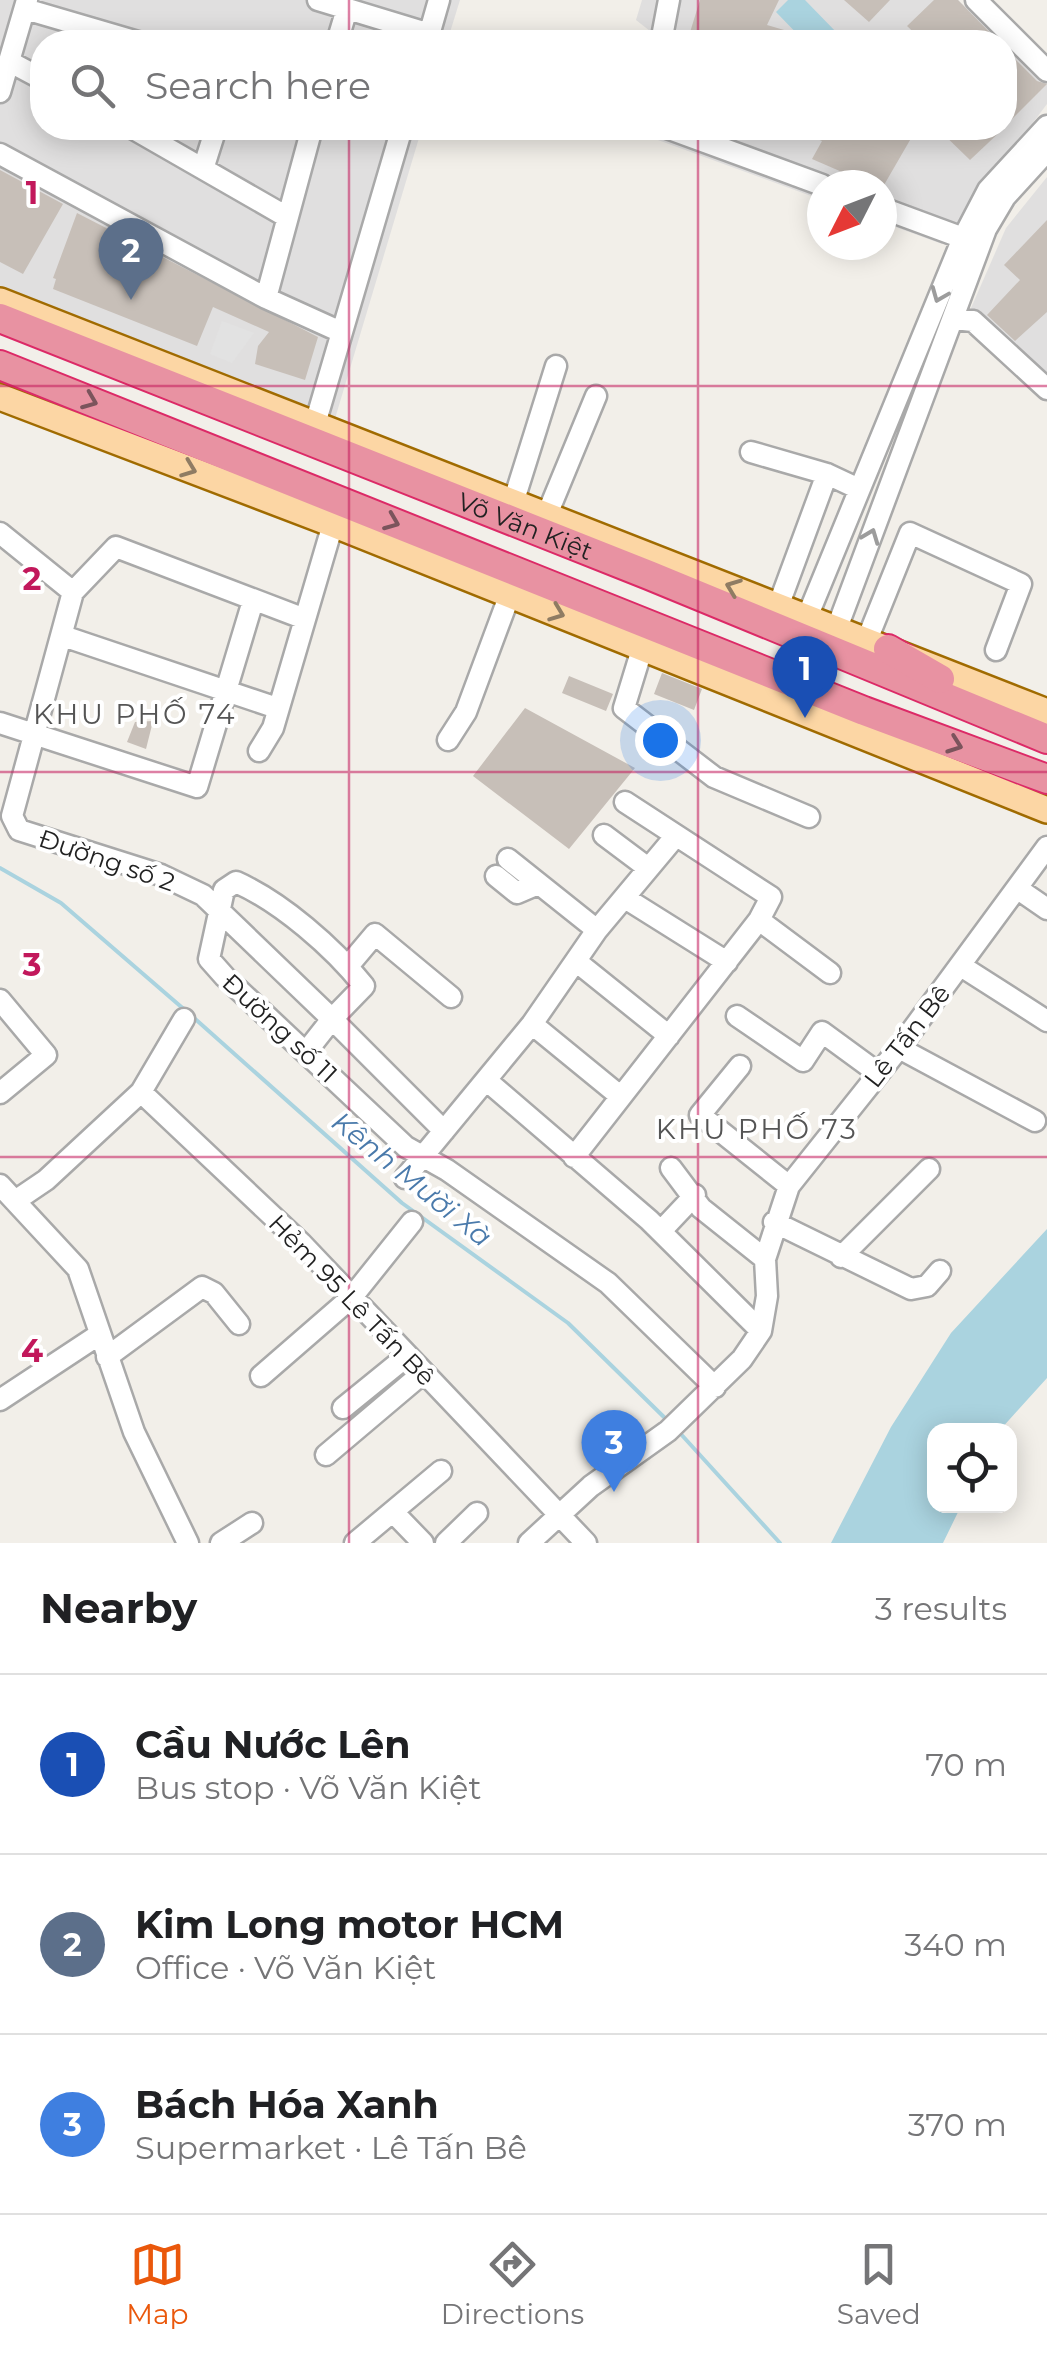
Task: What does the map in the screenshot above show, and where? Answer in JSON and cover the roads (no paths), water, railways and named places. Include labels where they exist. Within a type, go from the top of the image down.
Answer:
[{"type":"highway","name":"Võ Văn Kiệt","points":[[0,318],[1040,727]]},
{"type":"highway","name":"Võ Văn Kiệt","points":[[0,365],[864,712],[1047,779]]},
{"type":"highway","points":[[878,644],[1040,727]]},
{"type":"highway","points":[[809,714],[864,712]]},
{"type":"main road","name":"Võ Văn Kiệt","points":[[0,300],[546,517],[779,604],[811,608],[840,620],[878,644]]},
{"type":"main road","points":[[0,397],[334,524],[1047,810]]},
{"type":"street","points":[[318,0],[405,30]]},
{"type":"street","points":[[431,30],[440,0]]},
{"type":"street","points":[[663,30],[669,0]]},
{"type":"street","points":[[976,0],[1006,30]]},
{"type":"street","points":[[0,92],[12,63],[26,4],[103,30]]},
{"type":"street","points":[[341,30],[347,10]]},
{"type":"street","points":[[1017,41],[1047,71]]},
{"type":"street","points":[[12,63],[30,73]]},
{"type":"street","points":[[840,620],[986,229],[1038,159],[1047,126]]},
{"type":"street","points":[[155,140],[287,218]]},
{"type":"street","points":[[204,166],[212,140]]},
{"type":"street","points":[[266,298],[309,140]]},
{"type":"street","points":[[314,424],[398,140]]},
{"type":"street","points":[[700,140],[807,179]]},
{"type":"street","points":[[0,154],[266,298],[341,332]]},
{"type":"street","points":[[811,608],[963,238],[988,190],[1038,159]]},
{"type":"street","points":[[897,214],[963,238]]},
{"type":"street","points":[[954,318],[973,320],[1047,390]]},
{"type":"street","points":[[513,503],[556,366]]},
{"type":"street","points":[[546,517],[596,396]]},
{"type":"street","points":[[750,452],[827,474],[859,489]]},
{"type":"street","points":[[779,604],[827,474]]},
{"type":"street","points":[[259,751],[273,728],[334,524]]},
{"type":"street","points":[[0,533],[73,592]]},
{"type":"street","points":[[878,644],[910,533],[1022,584],[996,650]]},
{"type":"street","name":"Đường số 2","points":[[253,601],[116,547],[73,592],[12,816],[18,830],[160,875],[203,895],[444,1131]]},
{"type":"street","points":[[448,740],[466,712],[510,594]]},
{"type":"street","points":[[0,723],[197,787],[253,601],[304,619]]},
{"type":"street","points":[[62,636],[277,708]]},
{"type":"street","points":[[643,646],[624,708],[714,777],[809,817]]},
{"type":"street","points":[[574,1157],[759,920],[771,898],[674,838],[625,802]]},
{"type":"street","points":[[604,835],[648,868]]},
{"type":"street","points":[[405,1178],[532,1024],[597,930],[674,838]]},
{"type":"street","name":"Lê Tấn Bê","points":[[761,1331],[766,1296],[765,1259],[774,1222],[789,1186],[899,1048],[1047,847]]},
{"type":"street","points":[[502,868],[538,884],[597,930]]},
{"type":"street","points":[[217,912],[224,890],[236,882],[254,890],[348,966],[364,986],[306,1052]]},
{"type":"street","points":[[1018,889],[1047,909]]},
{"type":"street","points":[[625,898],[726,962]]},
{"type":"street","name":"Đường số 11","points":[[217,912],[209,960],[406,1147],[608,1283],[714,1387]]},
{"type":"street","points":[[759,920],[830,973]]},
{"type":"street","points":[[348,966],[375,934],[451,997]]},
{"type":"street","points":[[577,962],[669,1036]]},
{"type":"street","points":[[961,966],[1047,1021]]},
{"type":"street","points":[[0,1000],[46,1055],[0,1093]]},
{"type":"street","points":[[736,1016],[804,1062],[822,1032],[878,1073]]},
{"type":"street","points":[[15,1201],[46,1180],[141,1092],[184,1019]]},
{"type":"street","points":[[532,1024],[620,1096]]},
{"type":"street","points":[[899,1048],[1035,1121]]},
{"type":"street","points":[[740,1066],[700,1114],[789,1186]]},
{"type":"street","points":[[486,1080],[661,1231],[761,1331],[695,1408],[557,1516],[530,1543]]},
{"type":"street","name":"Hẻm 95 Lê Tấn Bê","points":[[141,1092],[352,1297],[586,1543]]},
{"type":"street","points":[[671,1168],[695,1194],[701,1208],[765,1259]]},
{"type":"street","points":[[841,1257],[930,1169]]},
{"type":"street","points":[[0,1185],[78,1269],[134,1432],[188,1543]]},
{"type":"street","points":[[661,1231],[695,1194]]},
{"type":"street","points":[[262,1376],[352,1297],[412,1222]]},
{"type":"street","points":[[774,1222],[910,1289],[927,1286],[940,1271]]},
{"type":"street","points":[[107,1357],[202,1287],[214,1293],[239,1324]]},
{"type":"street","points":[[0,1400],[100,1334]]},
{"type":"street","points":[[343,1408],[407,1356]]},
{"type":"street","points":[[326,1455],[423,1373]]},
{"type":"street","points":[[355,1543],[441,1471]]},
{"type":"street","points":[[394,1513],[423,1543]]},
{"type":"street","points":[[446,1543],[476,1514]]},
{"type":"water","points":[[788,0],[805,0],[834,30],[793,30],[776,12]]},
{"type":"water","points":[[1047,1229],[1047,1378],[1006,1423],[927,1423],[927,1513],[958,1513],[943,1543],[831,1543],[891,1427],[951,1333]]},
{"type":"waterway","name":"Kênh Mười Xà","points":[[0,868],[61,903],[186,1011]]},
{"type":"waterway","name":"Kênh Mười Xà","points":[[193,1017],[402,1203],[568,1323],[669,1422]]},
{"type":"waterway","name":"Kênh Mười Xà","points":[[679,1432],[780,1543]]},
{"type":"place","name":"Kim Long motor HCM","points":[[131,300]]},
{"type":"place","name":"Cầu Nước Lên","points":[[805,718]]},
{"type":"place","name":"Bách Hóa Xanh","points":[[614,1492]]},
{"type":"district","name":"KHU PHỐ 74","points":[[135,714]]},
{"type":"district","name":"KHU PHỐ 73","points":[[757,1129]]}]
